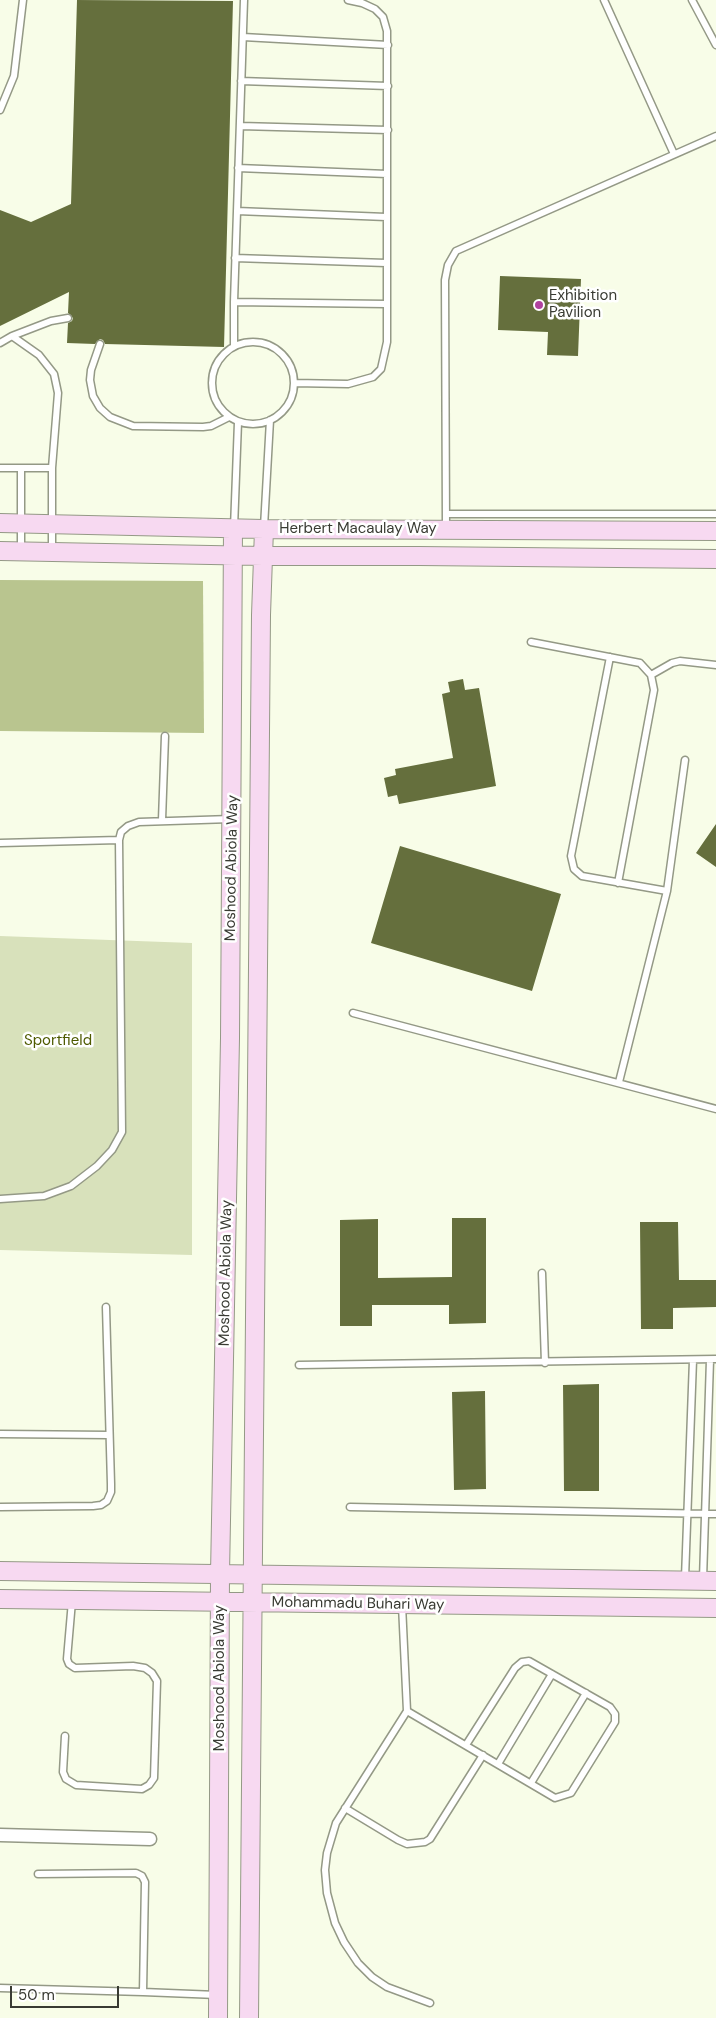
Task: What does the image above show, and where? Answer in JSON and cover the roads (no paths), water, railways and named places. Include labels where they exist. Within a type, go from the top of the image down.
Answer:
[{"type":"main road","name":"Herbert Macaulay Way","points":[[0,523],[264,529],[446,522],[716,531]]},
{"type":"main road","name":"Moshood Abiola Way","points":[[218,2018],[220,1574],[230,1038],[234,528]]},
{"type":"main road","name":"Moshood Abiola Way","points":[[249,2018],[264,529]]},
{"type":"main road","name":"Herbert Macaulay Way","points":[[0,551],[233,556],[716,559]]},
{"type":"main road","points":[[230,1038],[258,1038]]},
{"type":"main road","name":"Mohammadu Buhari Way","points":[[0,1571],[709,1581]]},
{"type":"main road","name":"Mohammadu Buhari Way","points":[[0,1599],[716,1608]]},
{"type":"street","points":[[0,1835],[150,1839]]},
{"type":"lane","points":[[0,110],[14,76],[24,0]]},
{"type":"lane","points":[[234,346],[235,258],[244,0]]},
{"type":"lane","points":[[294,383],[348,384],[373,377],[381,369],[387,342],[387,31],[383,18],[375,9],[362,2],[348,0]]},
{"type":"lane","points":[[604,0],[674,154]]},
{"type":"lane","points":[[692,0],[716,45]]},
{"type":"lane","points":[[243,37],[388,45]]},
{"type":"lane","points":[[241,81],[388,86]]},
{"type":"lane","points":[[240,126],[388,130]]},
{"type":"lane","points":[[716,136],[456,251],[448,265],[445,280],[446,522],[716,514]]},
{"type":"lane","points":[[238,168],[387,174]]},
{"type":"lane","points":[[237,211],[386,217]]},
{"type":"lane","points":[[235,258],[386,263]]},
{"type":"lane","points":[[234,302],[386,304]]},
{"type":"lane","points":[[0,343],[12,336],[51,321],[68,318]]},
{"type":"lane","points":[[12,336],[39,355],[54,374],[58,393],[52,468],[52,552]]},
{"type":"lane","points":[[254,341],[275,347],[289,362],[294,383],[288,405],[280,414],[270,420],[249,424],[238,422],[229,417],[215,401],[211,380],[218,360],[225,352],[244,342],[254,341]]},
{"type":"lane","points":[[100,344],[91,370],[90,380],[93,396],[100,408],[110,416],[133,426],[203,427],[211,426],[229,417]]},
{"type":"lane","points":[[264,529],[270,420]]},
{"type":"lane","points":[[234,528],[238,422]]},
{"type":"lane","points":[[0,468],[52,468]]},
{"type":"lane","points":[[21,468],[21,551]]},
{"type":"lane","points":[[531,642],[640,663],[651,675],[654,690],[618,883]]},
{"type":"lane","points":[[610,657],[571,856],[574,869],[582,876],[666,892]]},
{"type":"lane","points":[[651,675],[672,663],[680,661],[716,665]]},
{"type":"lane","points":[[162,820],[166,736]]},
{"type":"lane","points":[[619,1082],[666,892],[685,760]]},
{"type":"lane","points":[[0,1199],[44,1196],[71,1186],[97,1166],[112,1150],[122,1132],[119,840],[121,832],[128,826],[139,822],[232,819]]},
{"type":"lane","points":[[0,843],[119,840]]},
{"type":"lane","points":[[353,1013],[716,1109]]},
{"type":"lane","points":[[542,1273],[545,1363]]},
{"type":"lane","points":[[0,1507],[101,1505],[107,1501],[111,1492],[106,1306]]},
{"type":"lane","points":[[685,1580],[693,1360]]},
{"type":"lane","points":[[299,1365],[713,1360],[705,1513],[709,1581]]},
{"type":"lane","points":[[0,1434],[109,1435]]},
{"type":"lane","points":[[350,1506],[716,1514]]},
{"type":"lane","points":[[65,1736],[63,1772],[66,1779],[76,1785],[142,1789],[150,1785],[154,1778],[157,1681],[152,1673],[145,1668],[133,1666],[75,1668],[69,1664],[66,1659],[72,1600]]},
{"type":"lane","points":[[402,1604],[407,1711],[345,1808],[332,1835],[325,1870],[330,1908],[335,1923],[344,1942],[358,1963],[372,1978],[386,1987],[430,2003]]},
{"type":"lane","points":[[407,1711],[555,1798],[571,1793],[615,1722],[614,1714],[610,1707],[586,1693],[528,1661],[522,1662],[514,1668],[466,1745]]},
{"type":"lane","points":[[498,1764],[552,1674]]},
{"type":"lane","points":[[531,1783],[586,1693]]},
{"type":"lane","points":[[345,1808],[407,1844],[425,1842],[430,1839],[483,1755]]},
{"type":"lane","points":[[38,1874],[136,1873],[142,1876],[145,1882],[143,1992]]},
{"type":"lane","points":[[0,1988],[218,1995]]},
{"type":"place","name":"Exhibition Pavilion","points":[[539,305]]},
{"type":"park label","name":"Sportfield","points":[[58,1041]]}]
